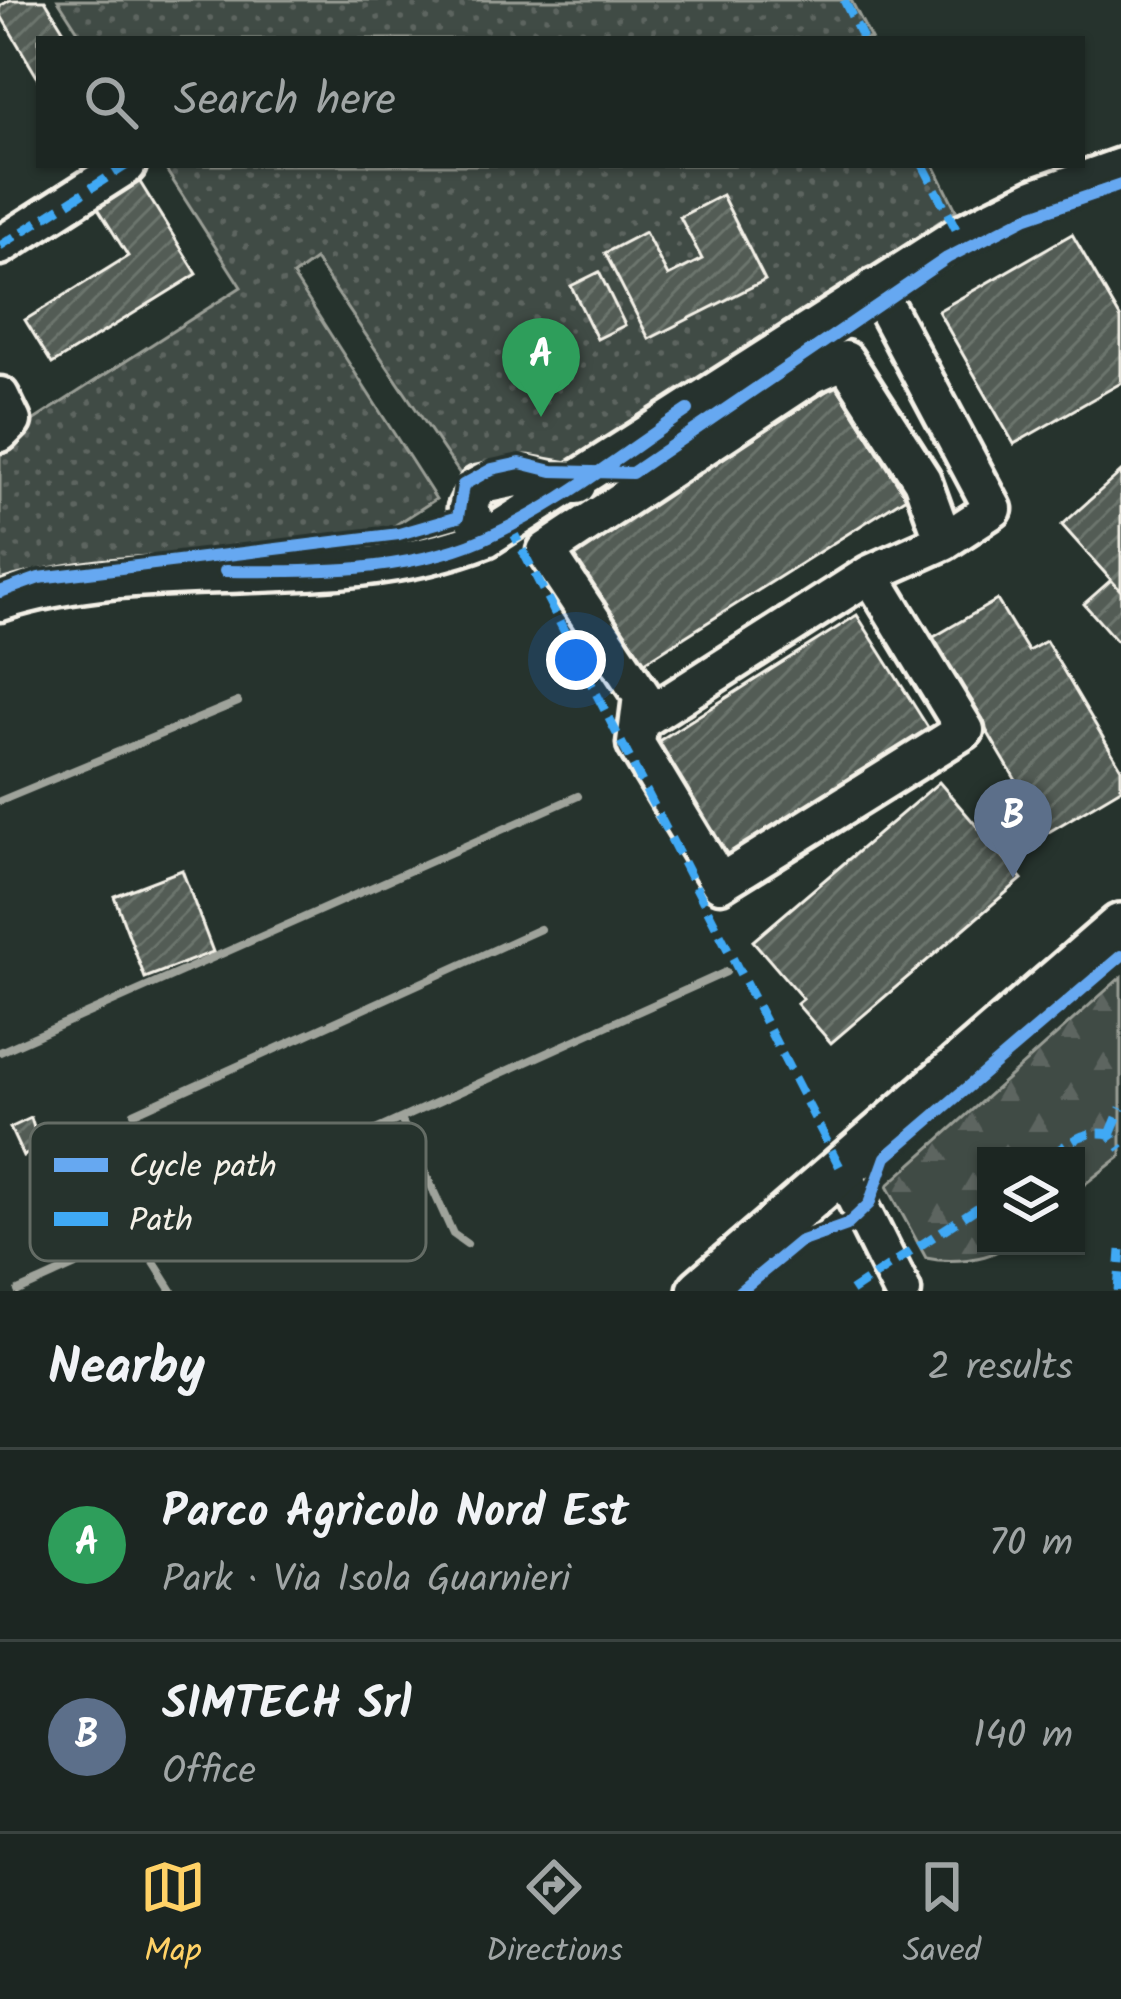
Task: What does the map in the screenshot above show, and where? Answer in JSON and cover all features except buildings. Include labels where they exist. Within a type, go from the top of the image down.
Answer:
[{"type":"main road","points":[[701,1291],[1121,927]]},
{"type":"street","points":[[0,602],[61,586],[178,572],[397,562],[486,538],[577,484],[874,287],[998,214],[1121,167]]},
{"type":"street","points":[[0,246],[122,168]]},
{"type":"street","points":[[639,722],[870,574],[944,541],[993,509],[874,287]]},
{"type":"street","points":[[870,574],[965,730],[720,883],[636,744],[642,697],[546,551],[812,374],[845,360],[922,480],[944,541]]},
{"type":"street","points":[[0,396],[12,421],[0,433]]},
{"type":"street","points":[[486,538],[467,508],[478,485],[513,476],[577,484]]},
{"type":"street","points":[[841,1169],[902,1291]]},
{"type":"green space","points":[[58,0],[851,0],[869,36],[81,36]]},
{"type":"green space","points":[[165,168],[935,168],[956,210],[498,530],[315,260],[293,276],[436,499],[394,526],[60,575],[0,590],[0,442],[241,287]]},
{"type":"green space","points":[[1121,977],[1121,1156],[1085,1184],[1085,1147],[977,1147],[977,1255],[988,1255],[967,1260],[926,1258],[887,1186]]},
{"type":"waterway","points":[[0,801],[238,702]]},
{"type":"waterway","points":[[0,1052],[578,796]]},
{"type":"waterway","points":[[134,1113],[540,929]]},
{"type":"waterway","points":[[391,1123],[726,972]]},
{"type":"waterway","points":[[401,1119],[403,1123]]},
{"type":"waterway","points":[[426,1174],[453,1234],[467,1244]]},
{"type":"waterway","points":[[18,1291],[85,1261]]},
{"type":"waterway","points":[[153,1261],[172,1291]]},
{"type":"marked path","points":[[844,0],[862,36]]},
{"type":"marked path","points":[[0,246],[122,168]]},
{"type":"marked path","points":[[925,168],[959,235]]},
{"type":"marked path","points":[[510,526],[841,1169]]},
{"type":"marked path","points":[[1110,1134],[1121,1108]]},
{"type":"marked path","points":[[1064,1147],[1092,1133],[1110,1134],[1121,1149]]},
{"type":"marked path","points":[[851,1291],[977,1208]]},
{"type":"marked path","points":[[1118,1291],[1121,1250]]},
{"type":"cycle path","points":[[0,592],[39,578],[399,534],[458,517],[463,485],[492,469],[520,463],[552,471],[632,473],[947,258],[1027,217],[1121,185]]},
{"type":"cycle path","points":[[225,571],[356,568],[453,550],[537,512],[688,410]]},
{"type":"cycle path","points":[[740,1291],[799,1242],[847,1225],[869,1204],[886,1157],[1121,956]]},
{"type":"place","name":"Parco Agricolo Nord Est","points":[[541,417]]},
{"type":"place","name":"SIMTECH Srl","points":[[1013,878]]}]
